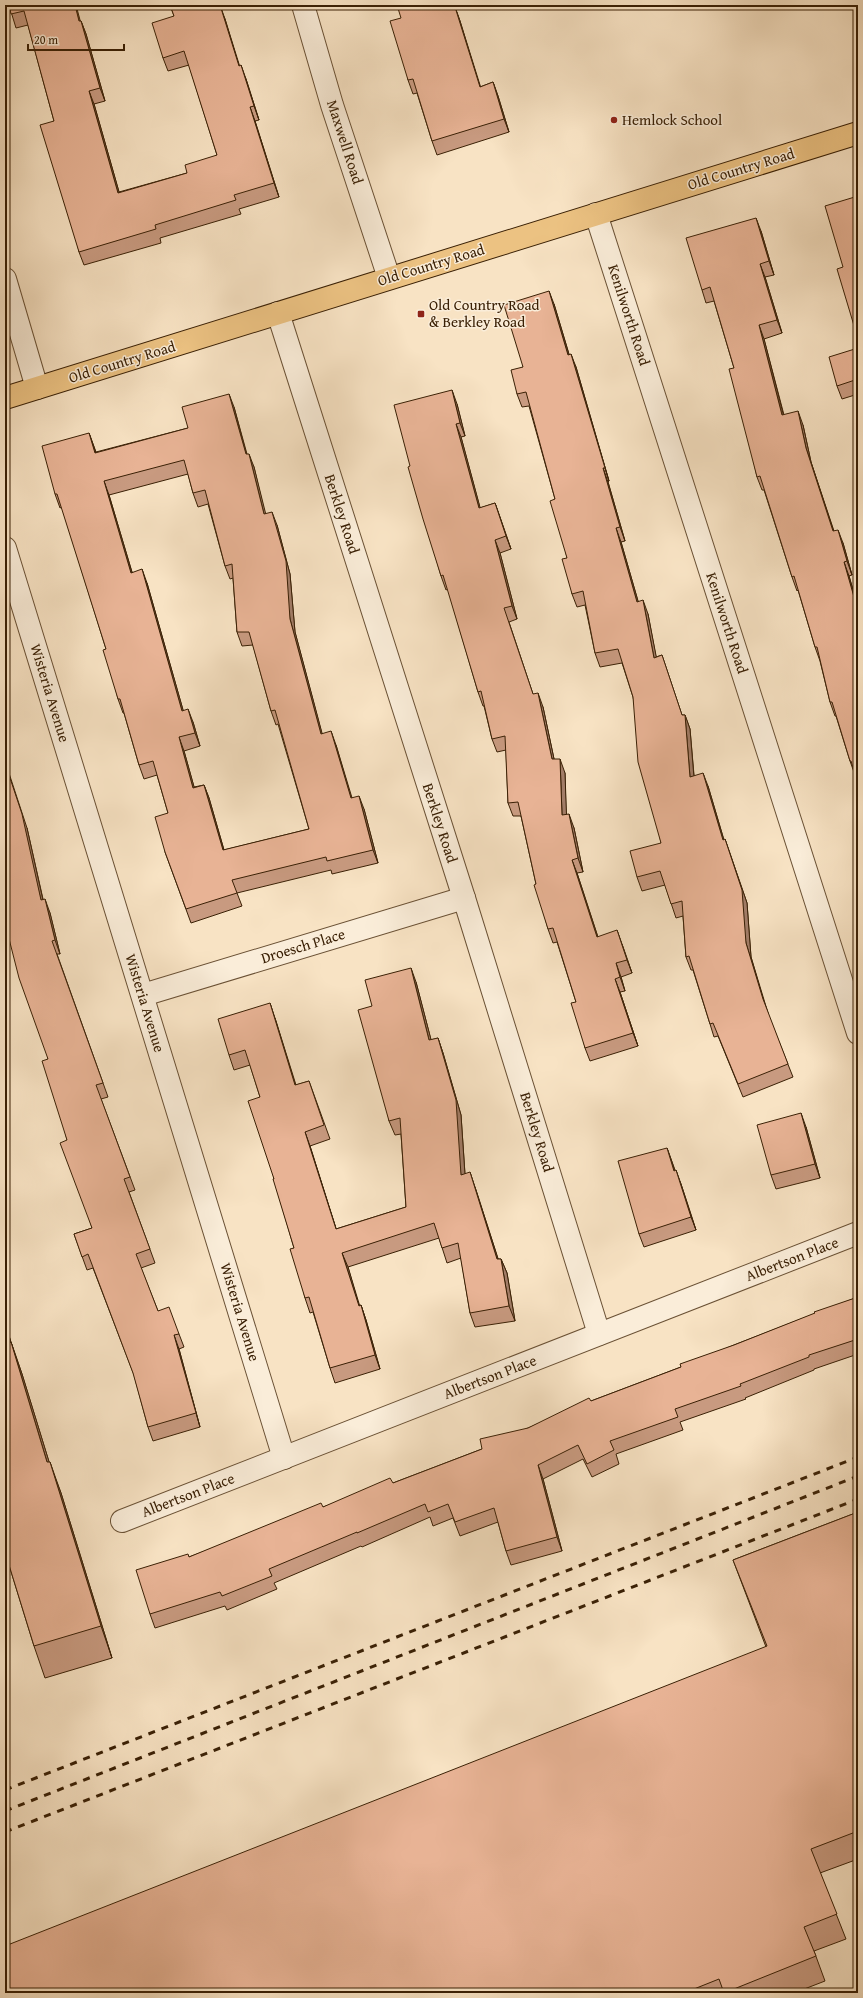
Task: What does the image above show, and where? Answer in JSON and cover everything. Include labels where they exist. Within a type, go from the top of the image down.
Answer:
[{"type":"main road","name":"Old Country Road","points":[[5,398],[858,132]]},
{"type":"street","name":"Maxwell Road","points":[[303,5],[332,105],[389,278]]},
{"type":"street","name":"Kenilworth Road","points":[[596,214],[858,1033]]},
{"type":"street","points":[[5,279],[37,388]]},
{"type":"street","name":"Berkley Road","points":[[278,313],[464,898],[599,1334]]},
{"type":"street","name":"Wisteria Avenue","points":[[5,548],[284,1458]]},
{"type":"street","name":"Droesch Place","points":[[143,995],[464,898]]},
{"type":"street","name":"Albertson Place","points":[[122,1521],[858,1233]]},
{"type":"building","points":[[9,5],[75,5],[100,88],[89,91],[118,193],[187,173],[185,165],[217,155],[184,51],[163,58],[152,23],[174,16],[170,5],[220,5],[239,66],[241,65],[254,106],[250,107],[274,183],[234,195],[236,200],[155,225],[156,229],[79,252],[40,125],[54,121],[24,11],[11,14]]},
{"type":"building","points":[[397,5],[446,5],[447,9],[455,7],[480,87],[493,82],[504,119],[432,141],[413,79],[408,80],[390,21],[401,18]]},
{"type":"building","points":[[858,196],[858,339],[837,269],[843,267],[825,206]]},
{"type":"building","points":[[756,218],[769,261],[760,264],[777,320],[759,325],[782,415],[798,411],[806,448],[833,531],[838,530],[847,561],[844,562],[858,611],[858,785],[832,702],[830,702],[817,647],[815,647],[794,576],[792,577],[760,476],[757,477],[729,369],[734,368],[710,287],[702,290],[686,238]]},
{"type":"building","points":[[549,291],[568,355],[571,354],[605,468],[603,468],[620,527],[616,528],[637,602],[643,600],[654,658],[662,655],[682,715],[685,715],[690,777],[703,773],[723,840],[725,839],[742,890],[746,943],[763,999],[788,1064],[738,1084],[713,1023],[710,1024],[689,956],[686,957],[682,901],[671,904],[660,871],[637,877],[630,851],[661,843],[638,762],[633,697],[618,649],[595,653],[583,591],[572,594],[562,559],[567,558],[550,501],[555,499],[526,392],[517,394],[511,370],[523,367],[504,305]]},
{"type":"building","points":[[858,348],[858,379],[837,386],[829,357]]},
{"type":"building","points":[[452,390],[460,423],[456,424],[479,508],[495,503],[506,536],[495,540],[512,606],[504,608],[533,694],[538,693],[552,759],[560,759],[562,815],[569,814],[578,858],[572,860],[597,937],[617,930],[627,960],[616,963],[620,977],[615,979],[633,1033],[585,1048],[571,1003],[576,1002],[553,928],[548,929],[534,885],[536,884],[518,802],[508,803],[505,736],[492,739],[481,691],[478,692],[443,575],[441,576],[423,519],[408,467],[410,466],[394,405]]},
{"type":"building","points":[[229,394],[246,454],[249,454],[264,514],[272,512],[286,561],[290,619],[321,734],[331,731],[351,798],[359,796],[373,850],[327,861],[326,857],[232,880],[237,893],[186,909],[165,852],[155,817],[168,813],[153,761],[139,765],[120,699],[118,699],[103,650],[106,649],[57,494],[55,494],[42,446],[89,433],[95,453],[188,428],[182,407]],"holes":[[[184,460],[193,493],[205,490],[225,566],[232,564],[237,632],[249,632],[271,711],[275,710],[309,829],[223,850],[204,785],[193,788],[179,737],[195,733],[188,709],[182,711],[142,569],[131,573],[104,481]]]},
{"type":"building","points":[[5,763],[22,814],[41,900],[45,899],[55,940],[52,941],[103,1083],[96,1085],[130,1177],[124,1179],[150,1249],[136,1254],[158,1311],[169,1307],[179,1334],[174,1335],[196,1413],[148,1427],[133,1373],[88,1254],[82,1257],[74,1234],[92,1228],[60,1143],[67,1140],[42,1061],[48,1059],[19,978],[5,923]]},
{"type":"building","points":[[411,968],[429,1040],[438,1038],[456,1100],[461,1175],[470,1172],[497,1259],[501,1259],[509,1306],[470,1313],[458,1243],[442,1248],[434,1223],[342,1253],[359,1306],[361,1305],[375,1355],[330,1368],[309,1297],[305,1298],[290,1249],[294,1248],[274,1179],[248,1101],[260,1097],[245,1050],[229,1055],[218,1019],[270,1003],[295,1085],[309,1081],[324,1125],[305,1132],[336,1229],[406,1207],[400,1118],[389,1121],[358,1010],[372,1006],[365,980]]},
{"type":"building","points":[[801,1113],[815,1164],[771,1175],[757,1125]]},
{"type":"building","points":[[667,1148],[674,1171],[676,1170],[691,1217],[639,1234],[618,1161]]},
{"type":"building","points":[[858,1297],[858,1339],[809,1355],[809,1357],[740,1384],[741,1386],[675,1409],[678,1417],[610,1441],[614,1450],[587,1464],[578,1445],[538,1465],[557,1537],[506,1551],[494,1508],[455,1522],[448,1504],[428,1512],[425,1504],[269,1569],[272,1576],[222,1596],[220,1592],[150,1614],[136,1570],[188,1554],[189,1557],[321,1503],[323,1507],[390,1478],[393,1483],[482,1449],[480,1439],[528,1428],[589,1398],[591,1401],[681,1367],[680,1364],[734,1345],[815,1313],[814,1312]]},
{"type":"building","points":[[5,1330],[9,1343],[11,1342],[47,1462],[50,1462],[101,1626],[34,1646],[5,1552]]},
{"type":"building","points":[[858,1512],[858,1831],[811,1849],[837,1914],[804,1927],[816,1956],[724,1993],[719,1979],[684,1993],[5,1993],[5,1946],[767,1646],[733,1560]]},
{"type":"railway","points":[[5,1790],[858,1457]]},
{"type":"railway","points":[[5,1811],[858,1476]]},
{"type":"railway","points":[[5,1832],[858,1499]]},
{"type":"place","name":"Hemlock School","points":[[614,120]]},
{"type":"place","name":"Old Country Road & Berkley Road","points":[[421,314]]}]
